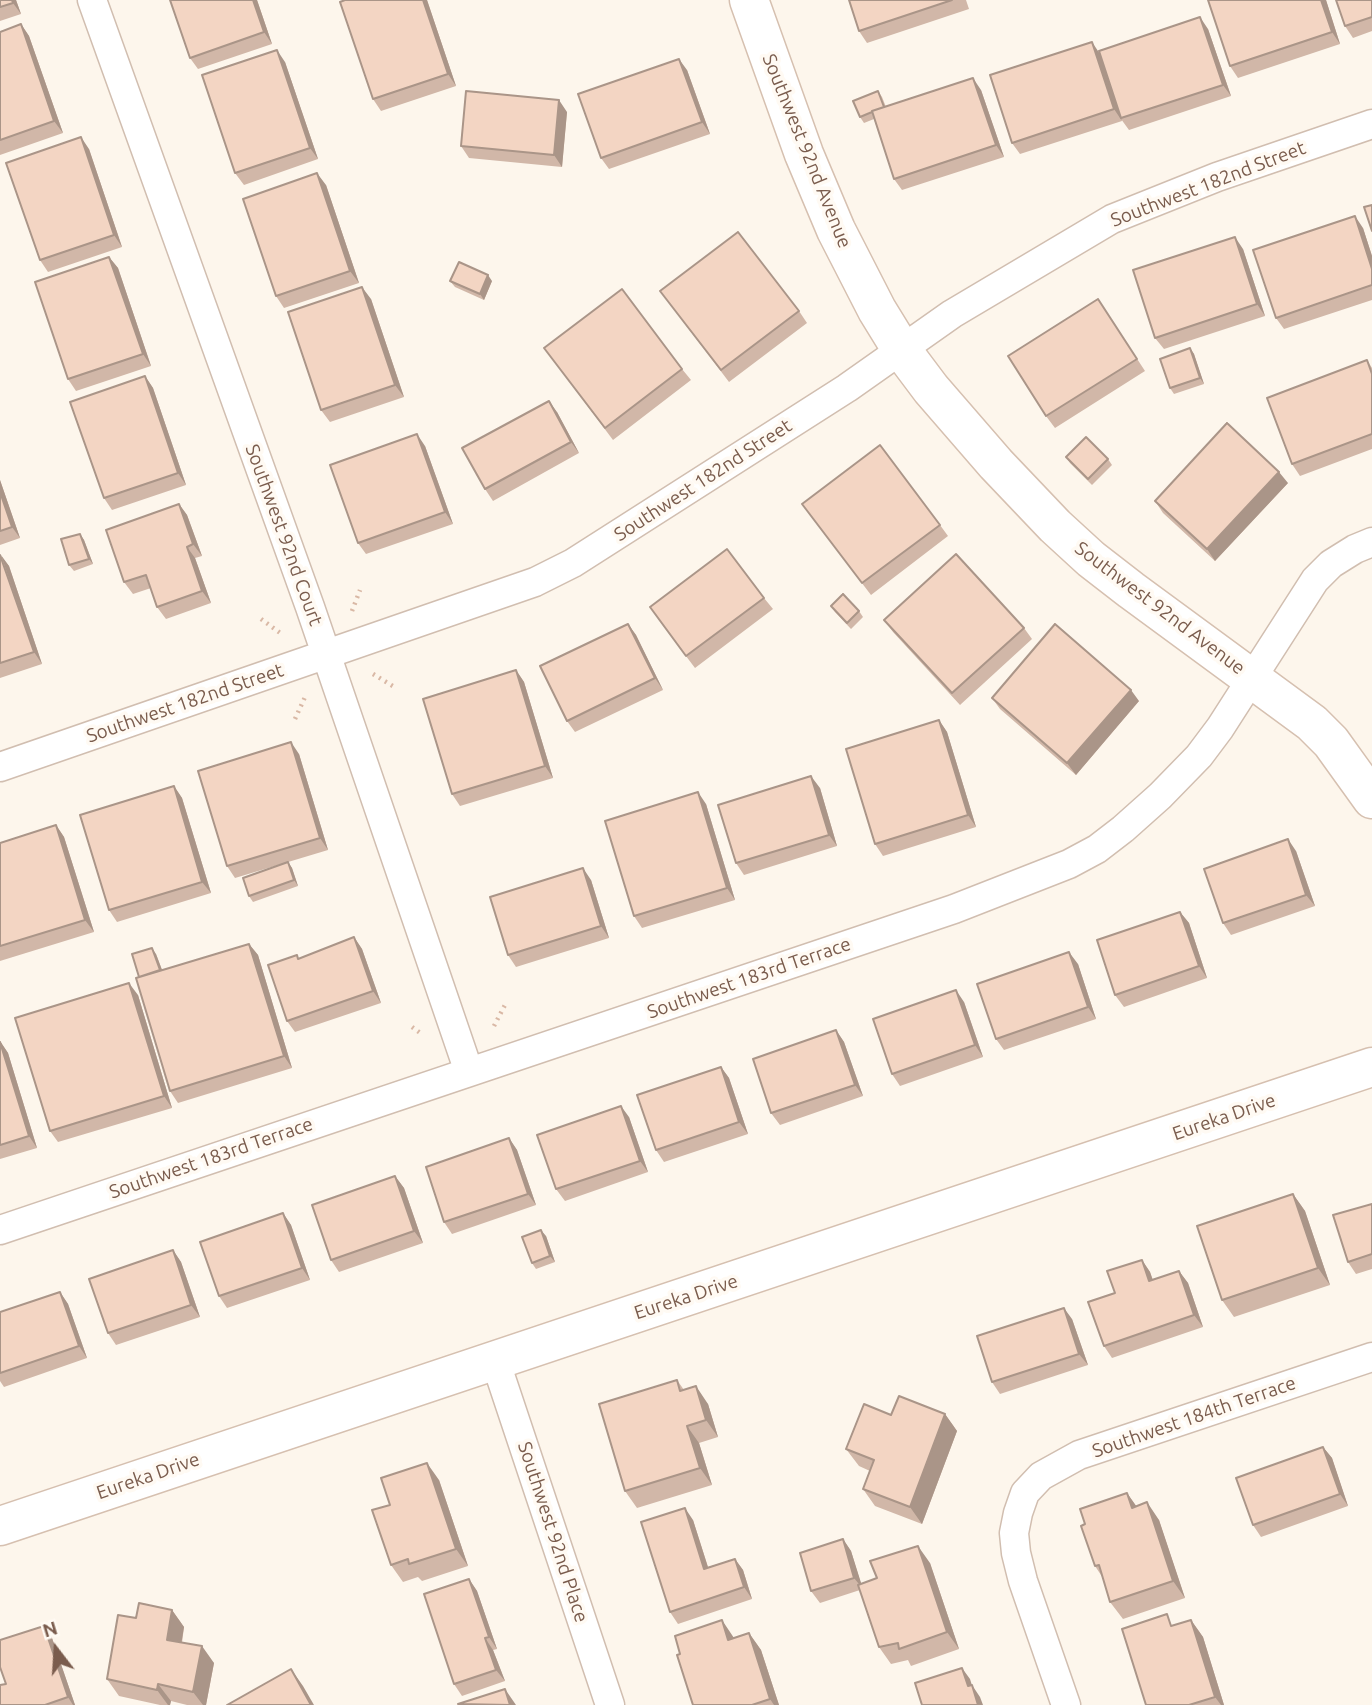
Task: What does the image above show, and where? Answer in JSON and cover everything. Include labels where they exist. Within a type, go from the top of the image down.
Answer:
[{"type":"main road","name":"Southwest 92nd Avenue","points":[[749,0],[818,190],[856,270],[901,349],[963,428],[1055,526],[1131,590],[1312,723],[1331,742],[1372,799]]},
{"type":"main road","name":"Eureka Drive","points":[[0,1526],[1372,1067]]},
{"type":"street","name":"Southwest 92nd Court","points":[[92,0],[326,654],[469,1072]]},
{"type":"street","name":"Southwest 182nd Street","points":[[0,767],[535,582],[573,564],[847,388],[992,289],[1112,219],[1154,200],[1372,124]]},
{"type":"street","name":"Southwest 183rd Terrace","points":[[0,1230],[954,909],[1069,864],[1097,849],[1160,796],[1199,756],[1220,728],[1315,580],[1355,549],[1372,542]]},
{"type":"street","name":"Southwest 184th Terrace","points":[[1066,1705],[1016,1553],[1014,1533],[1026,1493],[1041,1476],[1079,1455],[1372,1357]]},
{"type":"street","name":"Southwest 92nd Place","points":[[495,1360],[610,1705]]},
{"type":"path","points":[[352,611],[359,590]]},
{"type":"path","points":[[261,619],[284,636]]},
{"type":"path","points":[[373,674],[396,688]]},
{"type":"path","points":[[296,719],[304,697]]},
{"type":"path","points":[[494,1026],[506,1003]]},
{"type":"building","points":[[0,0],[12,0],[13,3],[0,7]]},
{"type":"building","points":[[170,0],[253,0],[264,32],[190,58]]},
{"type":"building","points":[[423,0],[448,74],[373,99],[340,2]]},
{"type":"building","points":[[849,0],[952,0],[859,31]]},
{"type":"building","points":[[1208,0],[1321,0],[1332,32],[1230,66]]},
{"type":"building","points":[[1336,0],[1372,0],[1372,17],[1345,26]]},
{"type":"building","points":[[1200,17],[1223,85],[1121,118],[1099,51]]},
{"type":"building","points":[[21,24],[54,121],[0,140],[0,32]]},
{"type":"building","points":[[1092,42],[1114,109],[1012,143],[990,75]]},
{"type":"building","points":[[277,50],[310,148],[235,173],[202,75]]},
{"type":"building","points":[[679,59],[702,122],[601,158],[578,94]]},
{"type":"building","points":[[973,78],[996,145],[894,179],[872,111]]},
{"type":"building","points":[[466,91],[559,100],[554,155],[461,146]]},
{"type":"building","points":[[878,91],[884,107],[860,117],[853,101]]},
{"type":"building","points":[[81,137],[114,235],[40,260],[6,163]]},
{"type":"building","points":[[317,173],[350,271],[276,296],[243,199]]},
{"type":"building","points":[[1372,205],[1372,231],[1364,207]]},
{"type":"building","points":[[1355,216],[1372,269],[1372,285],[1276,318],[1253,250]]},
{"type":"building","points":[[738,232],[799,311],[721,370],[660,291]]},
{"type":"building","points":[[1235,237],[1257,304],[1155,338],[1133,270]]},
{"type":"building","points":[[109,257],[143,354],[68,379],[35,282]]},
{"type":"building","points":[[459,262],[488,275],[480,294],[450,281]]},
{"type":"building","points":[[362,287],[395,385],[321,410],[288,312]]},
{"type":"building","points":[[622,289],[682,369],[605,428],[544,348]]},
{"type":"building","points":[[1098,299],[1137,359],[1046,416],[1008,356]]},
{"type":"building","points":[[1190,348],[1200,378],[1170,388],[1160,359]]},
{"type":"building","points":[[1367,360],[1372,374],[1372,434],[1292,464],[1267,398]]},
{"type":"building","points":[[145,376],[178,473],[104,498],[70,402]]},
{"type":"building","points":[[549,401],[571,442],[485,489],[462,448]]},
{"type":"building","points":[[1227,423],[1279,472],[1207,549],[1155,501]]},
{"type":"building","points":[[417,434],[445,512],[358,543],[330,465]]},
{"type":"building","points":[[1086,437],[1108,459],[1088,479],[1066,457]]},
{"type":"building","points":[[880,445],[940,525],[862,583],[802,504]]},
{"type":"building","points":[[0,492],[12,527],[0,531]]},
{"type":"building","points":[[179,504],[193,544],[187,547],[202,591],[157,607],[146,575],[124,582],[106,530]]},
{"type":"building","points":[[80,534],[89,559],[69,565],[61,539]]},
{"type":"building","points":[[727,549],[764,598],[686,656],[650,607]]},
{"type":"building","points":[[956,554],[1024,628],[952,693],[884,620]]},
{"type":"building","points":[[0,555],[34,652],[0,663]]},
{"type":"building","points":[[843,594],[859,611],[847,623],[831,606]]},
{"type":"building","points":[[628,624],[655,678],[567,721],[540,666]]},
{"type":"building","points":[[1055,624],[1131,690],[1067,763],[992,698]]},
{"type":"building","points":[[516,670],[545,766],[452,794],[423,699]]},
{"type":"building","points":[[939,720],[968,815],[875,844],[846,749]]},
{"type":"building","points":[[291,742],[320,838],[227,866],[198,771]]},
{"type":"building","points":[[811,776],[829,835],[736,863],[718,805]]},
{"type":"building","points":[[174,786],[202,882],[109,910],[80,815]]},
{"type":"building","points":[[698,792],[727,888],[634,916],[605,821]]},
{"type":"building","points":[[56,825],[85,920],[0,946],[0,843]]},
{"type":"building","points":[[1288,839],[1306,895],[1223,923],[1204,869]]},
{"type":"building","points":[[288,862],[294,880],[249,896],[243,878]]},
{"type":"building","points":[[583,868],[601,926],[508,955],[490,897]]},
{"type":"building","points":[[1180,912],[1199,966],[1115,995],[1097,940]]},
{"type":"building","points":[[354,937],[373,991],[287,1021],[268,965],[297,955],[298,959]]},
{"type":"building","points":[[249,944],[284,1056],[170,1091],[136,978]]},
{"type":"building","points":[[152,948],[160,970],[139,977],[132,954]]},
{"type":"building","points":[[1069,952],[1088,1007],[996,1039],[977,984]]},
{"type":"building","points":[[129,983],[164,1096],[50,1131],[15,1018]]},
{"type":"building","points":[[956,990],[975,1045],[892,1074],[873,1019]]},
{"type":"building","points":[[836,1030],[855,1085],[771,1113],[753,1059]]},
{"type":"building","points":[[0,1042],[29,1136],[0,1145]]},
{"type":"building","points":[[721,1067],[739,1122],[656,1150],[637,1095]]},
{"type":"building","points":[[621,1106],[640,1161],[556,1189],[537,1135]]},
{"type":"building","points":[[509,1138],[528,1194],[444,1222],[426,1167]]},
{"type":"building","points":[[395,1176],[414,1231],[331,1260],[312,1205]]},
{"type":"building","points":[[1293,1194],[1318,1268],[1222,1300],[1197,1226]]},
{"type":"building","points":[[1372,1204],[1372,1254],[1348,1262],[1333,1215]]},
{"type":"building","points":[[283,1213],[302,1268],[219,1296],[200,1242]]},
{"type":"building","points":[[541,1230],[550,1256],[532,1263],[522,1237]]},
{"type":"building","points":[[173,1250],[191,1305],[108,1333],[89,1279]]},
{"type":"building","points":[[1142,1260],[1149,1281],[1179,1271],[1194,1315],[1104,1346],[1088,1302],[1115,1293],[1107,1271]]},
{"type":"building","points":[[60,1292],[79,1346],[0,1373],[0,1312]]},
{"type":"building","points":[[1064,1308],[1079,1354],[992,1382],[977,1336]]},
{"type":"building","points":[[677,1380],[680,1391],[696,1386],[706,1420],[687,1426],[700,1468],[625,1491],[599,1404]]},
{"type":"building","points":[[899,1396],[945,1414],[910,1507],[863,1489],[874,1460],[846,1449],[864,1404],[891,1415]]},
{"type":"building","points":[[1323,1447],[1340,1494],[1253,1525],[1236,1478]]},
{"type":"building","points":[[427,1463],[456,1549],[409,1564],[408,1559],[391,1565],[372,1510],[390,1505],[381,1478]]},
{"type":"building","points":[[1127,1493],[1132,1508],[1147,1502],[1173,1581],[1110,1602],[1099,1565],[1095,1566],[1081,1526],[1085,1524],[1080,1509]]},
{"type":"building","points":[[685,1508],[704,1569],[735,1559],[744,1587],[670,1612],[641,1522]]},
{"type":"building","points":[[843,1539],[854,1578],[811,1591],[800,1553]]},
{"type":"building","points":[[918,1546],[947,1632],[899,1649],[898,1643],[879,1647],[858,1585],[877,1578],[870,1561]]},
{"type":"building","points":[[469,1579],[489,1637],[485,1638],[496,1670],[454,1684],[424,1594]]},
{"type":"building","points":[[139,1603],[172,1610],[167,1640],[202,1646],[193,1692],[158,1684],[157,1690],[107,1679],[118,1615],[136,1618]]},
{"type":"building","points":[[1167,1614],[1171,1626],[1191,1620],[1215,1697],[1189,1705],[1146,1705],[1122,1629]]},
{"type":"building","points":[[722,1620],[728,1640],[749,1633],[770,1699],[752,1705],[693,1705],[677,1655],[680,1654],[675,1636]]},
{"type":"building","points":[[44,1626],[68,1697],[45,1705],[0,1705],[0,1685],[6,1684],[0,1667],[0,1640]]},
{"type":"building","points":[[962,1668],[968,1686],[972,1685],[978,1705],[922,1705],[915,1683]]},
{"type":"building","points":[[291,1669],[311,1705],[227,1705]]},
{"type":"building","points":[[505,1689],[510,1705],[458,1704]]}]
